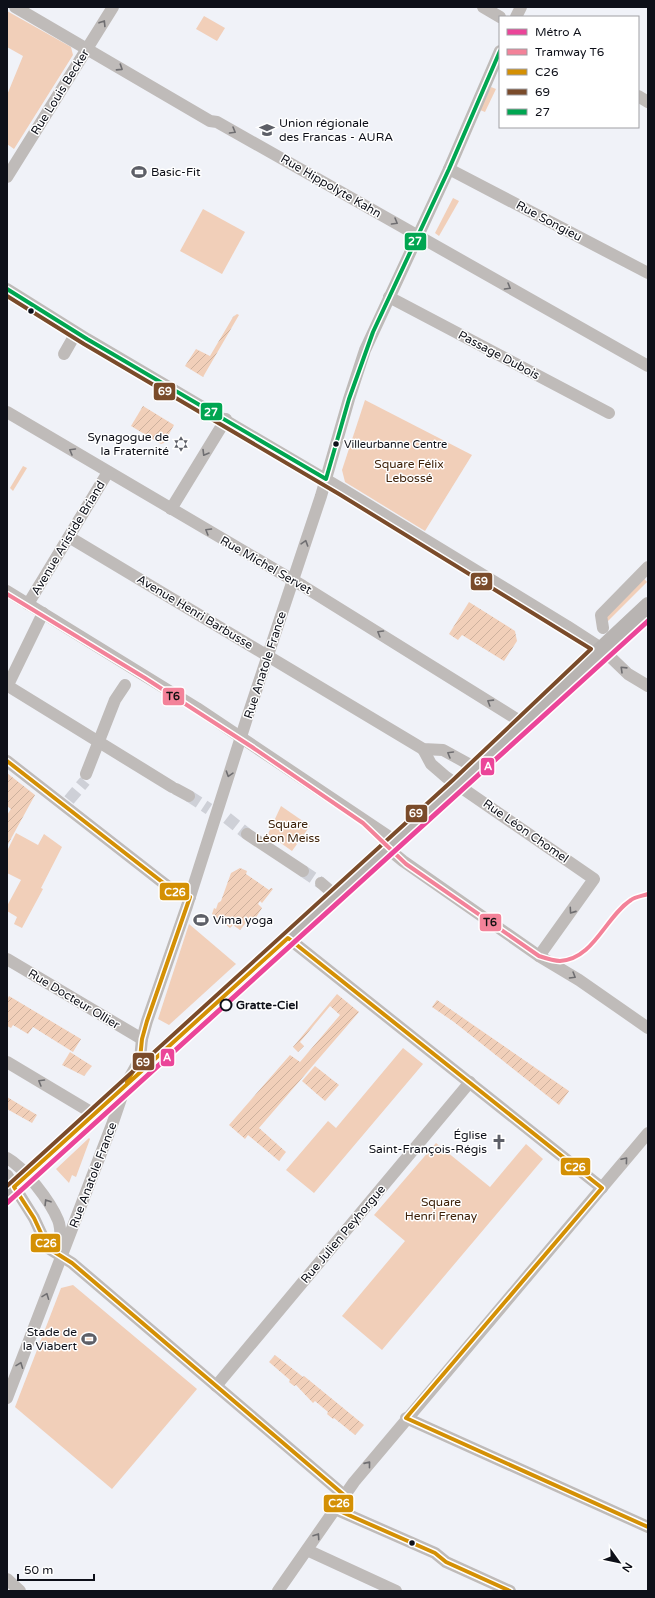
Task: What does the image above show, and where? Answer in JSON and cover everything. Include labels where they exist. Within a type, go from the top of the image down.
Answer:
[{"type":"main road","points":[[9,1186],[27,1176],[390,843],[458,784],[601,648],[648,606]]},
{"type":"street","name":"Rue Hippolyte Kahn","points":[[15,7],[87,47],[168,97],[210,120],[217,122],[648,366]]},
{"type":"street","name":"Rue Louis Becker","points":[[7,176],[113,7]]},
{"type":"street","points":[[483,7],[499,16]]},
{"type":"street","points":[[516,16],[521,7]]},
{"type":"street","name":"Rue Anatole France","points":[[7,1398],[61,1257],[66,1230],[114,1122],[126,1084],[140,1059],[142,1039],[190,897],[326,479],[365,350],[449,170],[499,53]]},
{"type":"street","points":[[639,97],[648,102]]},
{"type":"street","name":"Rue Songieu","points":[[449,170],[648,273]]},
{"type":"street","points":[[7,289],[76,333],[326,479],[601,648],[628,674],[648,686]]},
{"type":"street","name":"Passage Dubois","points":[[389,296],[609,413]]},
{"type":"street","points":[[64,354],[76,333]]},
{"type":"street","name":"Rue Michel Servet","points":[[7,412],[293,580],[523,723]]},
{"type":"street","points":[[171,509],[226,420]]},
{"type":"street","name":"Avenue Aristide Briand","points":[[28,604],[108,472]]},
{"type":"street","name":"Avenue Henri Barbusse","points":[[69,537],[423,749],[443,750],[474,768]]},
{"type":"street","points":[[603,628],[600,615],[648,567]]},
{"type":"street","points":[[7,591],[135,668],[241,737],[390,843],[403,861],[539,956],[579,980],[648,1028]]},
{"type":"street","points":[[42,613],[8,686],[100,740],[174,788],[189,796]]},
{"type":"street","points":[[86,774],[116,700],[135,668]]},
{"type":"street","name":"Avenue Henri Barbusse","points":[[423,749],[431,764],[458,784]]},
{"type":"street","points":[[7,761],[175,892],[190,897]]},
{"type":"street","name":"Rue Léon Chomel","points":[[458,784],[594,879],[539,956]]},
{"type":"street","points":[[248,834],[303,871]]},
{"type":"street","points":[[320,883],[335,895]]},
{"type":"street","points":[[288,938],[602,1188]]},
{"type":"street","name":"Rue Docteur Ollier","points":[[7,959],[142,1039]]},
{"type":"street","points":[[7,1062],[94,1114]]},
{"type":"street","name":"Rue Julien Peyhorgue","points":[[216,1386],[470,1082]]},
{"type":"street","points":[[278,1591],[344,1495],[406,1418],[648,1133]]},
{"type":"street","points":[[7,1158],[16,1163],[37,1187],[66,1230]]},
{"type":"street","points":[[9,1186],[34,1218],[49,1231],[66,1230]]},
{"type":"street","points":[[34,1218],[48,1248],[72,1263],[344,1495]]},
{"type":"street","points":[[406,1418],[648,1527]]},
{"type":"street","points":[[335,1509],[435,1553],[446,1562],[510,1591]]},
{"type":"street","points":[[307,1550],[396,1591]]},
{"type":"street","points":[[7,1579],[20,1591]]},
{"type":"green space","points":[[7,11],[71,47],[73,55],[14,149],[7,144],[7,95],[23,56],[7,47]]},
{"type":"green space","points":[[204,16],[225,28],[217,41],[196,29]]},
{"type":"green space","points":[[491,87],[496,89],[485,112],[480,110]]},
{"type":"green space","points":[[453,198],[459,201],[439,236],[435,233]]},
{"type":"green space","points":[[203,209],[245,232],[222,274],[180,251]]},
{"type":"green space","points":[[237,314],[239,315],[203,377],[185,366],[196,349],[210,356],[233,317]]},
{"type":"green space","name":"Square Félix Lebossé","points":[[365,400],[472,455],[425,531],[345,482],[342,470]]},
{"type":"green space","points":[[143,406],[174,425],[164,443],[161,444],[131,426]]},
{"type":"green space","points":[[23,466],[27,468],[13,491],[10,488]]},
{"type":"green space","points":[[640,574],[647,582],[606,623],[602,620]]},
{"type":"green space","points":[[469,602],[515,631],[517,641],[504,661],[462,635],[458,640],[449,634]]},
{"type":"green space","points":[[7,773],[35,795],[7,846],[7,815],[11,809],[7,806]]},
{"type":"green space","name":"Square Léon Meiss","points":[[281,806],[310,826],[292,851],[268,834]]},
{"type":"green space","points":[[16,833],[38,845],[44,834],[62,847],[41,888],[43,889],[22,928],[14,924],[17,917],[7,911],[7,906],[21,880],[7,873],[7,851]]},
{"type":"green space","points":[[240,868],[247,871],[246,874],[269,890],[271,888],[273,889],[262,903],[260,901],[258,904],[262,908],[253,922],[249,919],[240,930],[233,925],[230,928],[212,914],[214,908],[216,909],[218,903],[221,901],[231,873]]},
{"type":"green space","points":[[189,924],[236,964],[169,1025],[158,1019]]},
{"type":"green space","points":[[337,994],[359,1012],[259,1128],[286,1152],[279,1161],[248,1135],[245,1139],[229,1125],[290,1055],[300,1062],[340,1015],[330,1006],[300,1042],[304,1046],[298,1052],[293,1047]]},
{"type":"green space","points":[[9,996],[81,1039],[73,1052],[33,1027],[28,1034],[13,1025],[11,1028],[7,1026],[7,1000]]},
{"type":"green space","points":[[437,1000],[569,1091],[559,1105],[454,1022],[432,1007]]},
{"type":"green space","points":[[403,1048],[423,1064],[314,1193],[286,1170],[328,1121],[336,1128]]},
{"type":"green space","points":[[70,1052],[92,1066],[84,1076],[62,1065]]},
{"type":"green space","points":[[315,1066],[339,1085],[325,1101],[302,1081]]},
{"type":"green space","points":[[7,1097],[37,1115],[32,1123],[7,1109]]},
{"type":"green space","points":[[89,1138],[90,1139],[76,1177],[72,1175],[69,1183],[56,1169]]},
{"type":"green space","name":"Square Henri Frenay","points":[[436,1143],[490,1187],[526,1144],[543,1159],[382,1350],[342,1316],[405,1241],[374,1215]]},
{"type":"green space","name":"Stade de la Viabert","points":[[73,1285],[197,1389],[112,1489],[15,1407],[61,1288]]},
{"type":"green space","points":[[275,1355],[303,1377],[304,1376],[364,1425],[355,1435],[334,1418],[333,1419],[327,1414],[328,1412],[315,1401],[313,1403],[296,1385],[294,1386],[289,1382],[290,1380],[269,1362]]},
{"type":"tunnel","points":[[69,800],[85,781]]},
{"type":"tunnel","points":[[189,796],[209,809]]},
{"type":"tunnel","points":[[227,818],[247,834]]},
{"type":"tunnel","points":[[303,871],[321,883]]},
{"type":"metro line","name":"A","points":[[7,1203],[648,621]]},
{"type":"tram line","name":"T6","points":[[7,594],[145,678],[252,747],[363,823],[406,864],[539,956],[560,961],[572,959],[591,945],[622,907],[633,899],[648,894]]},
{"type":"transit line","name":"27","points":[[7,289],[87,339],[326,479],[349,399],[373,332],[449,169],[499,53]]},
{"type":"transit line","name":"69","points":[[7,296],[84,344],[339,494],[591,649],[453,780],[7,1186]]},
{"type":"transit line","name":"C26","points":[[7,761],[175,892],[190,897],[147,1021],[142,1039],[140,1059],[127,1082]]},
{"type":"transit line","name":"C26","points":[[510,1591],[446,1562],[435,1553],[335,1509],[344,1495],[72,1263],[48,1248],[34,1218],[14,1187],[288,938],[602,1188],[406,1418],[648,1527]]},
{"type":"place","name":"Union régionale des Francas - AURA","points":[[267,130]]},
{"type":"place","name":"Basic-Fit","points":[[139,172]]},
{"type":"place","name":"Synagogue de la Fraternité","points":[[181,444]]},
{"type":"place","name":"Villeurbanne Centre","points":[[336,444]]},
{"type":"place","name":"Vima yoga","points":[[201,920]]},
{"type":"place","name":"Gratte-Ciel","points":[[226,1005]]},
{"type":"place","name":"Église Saint-François-Régis","points":[[499,1142]]},
{"type":"place","name":"Stade de la Viabert","points":[[89,1339]]}]
